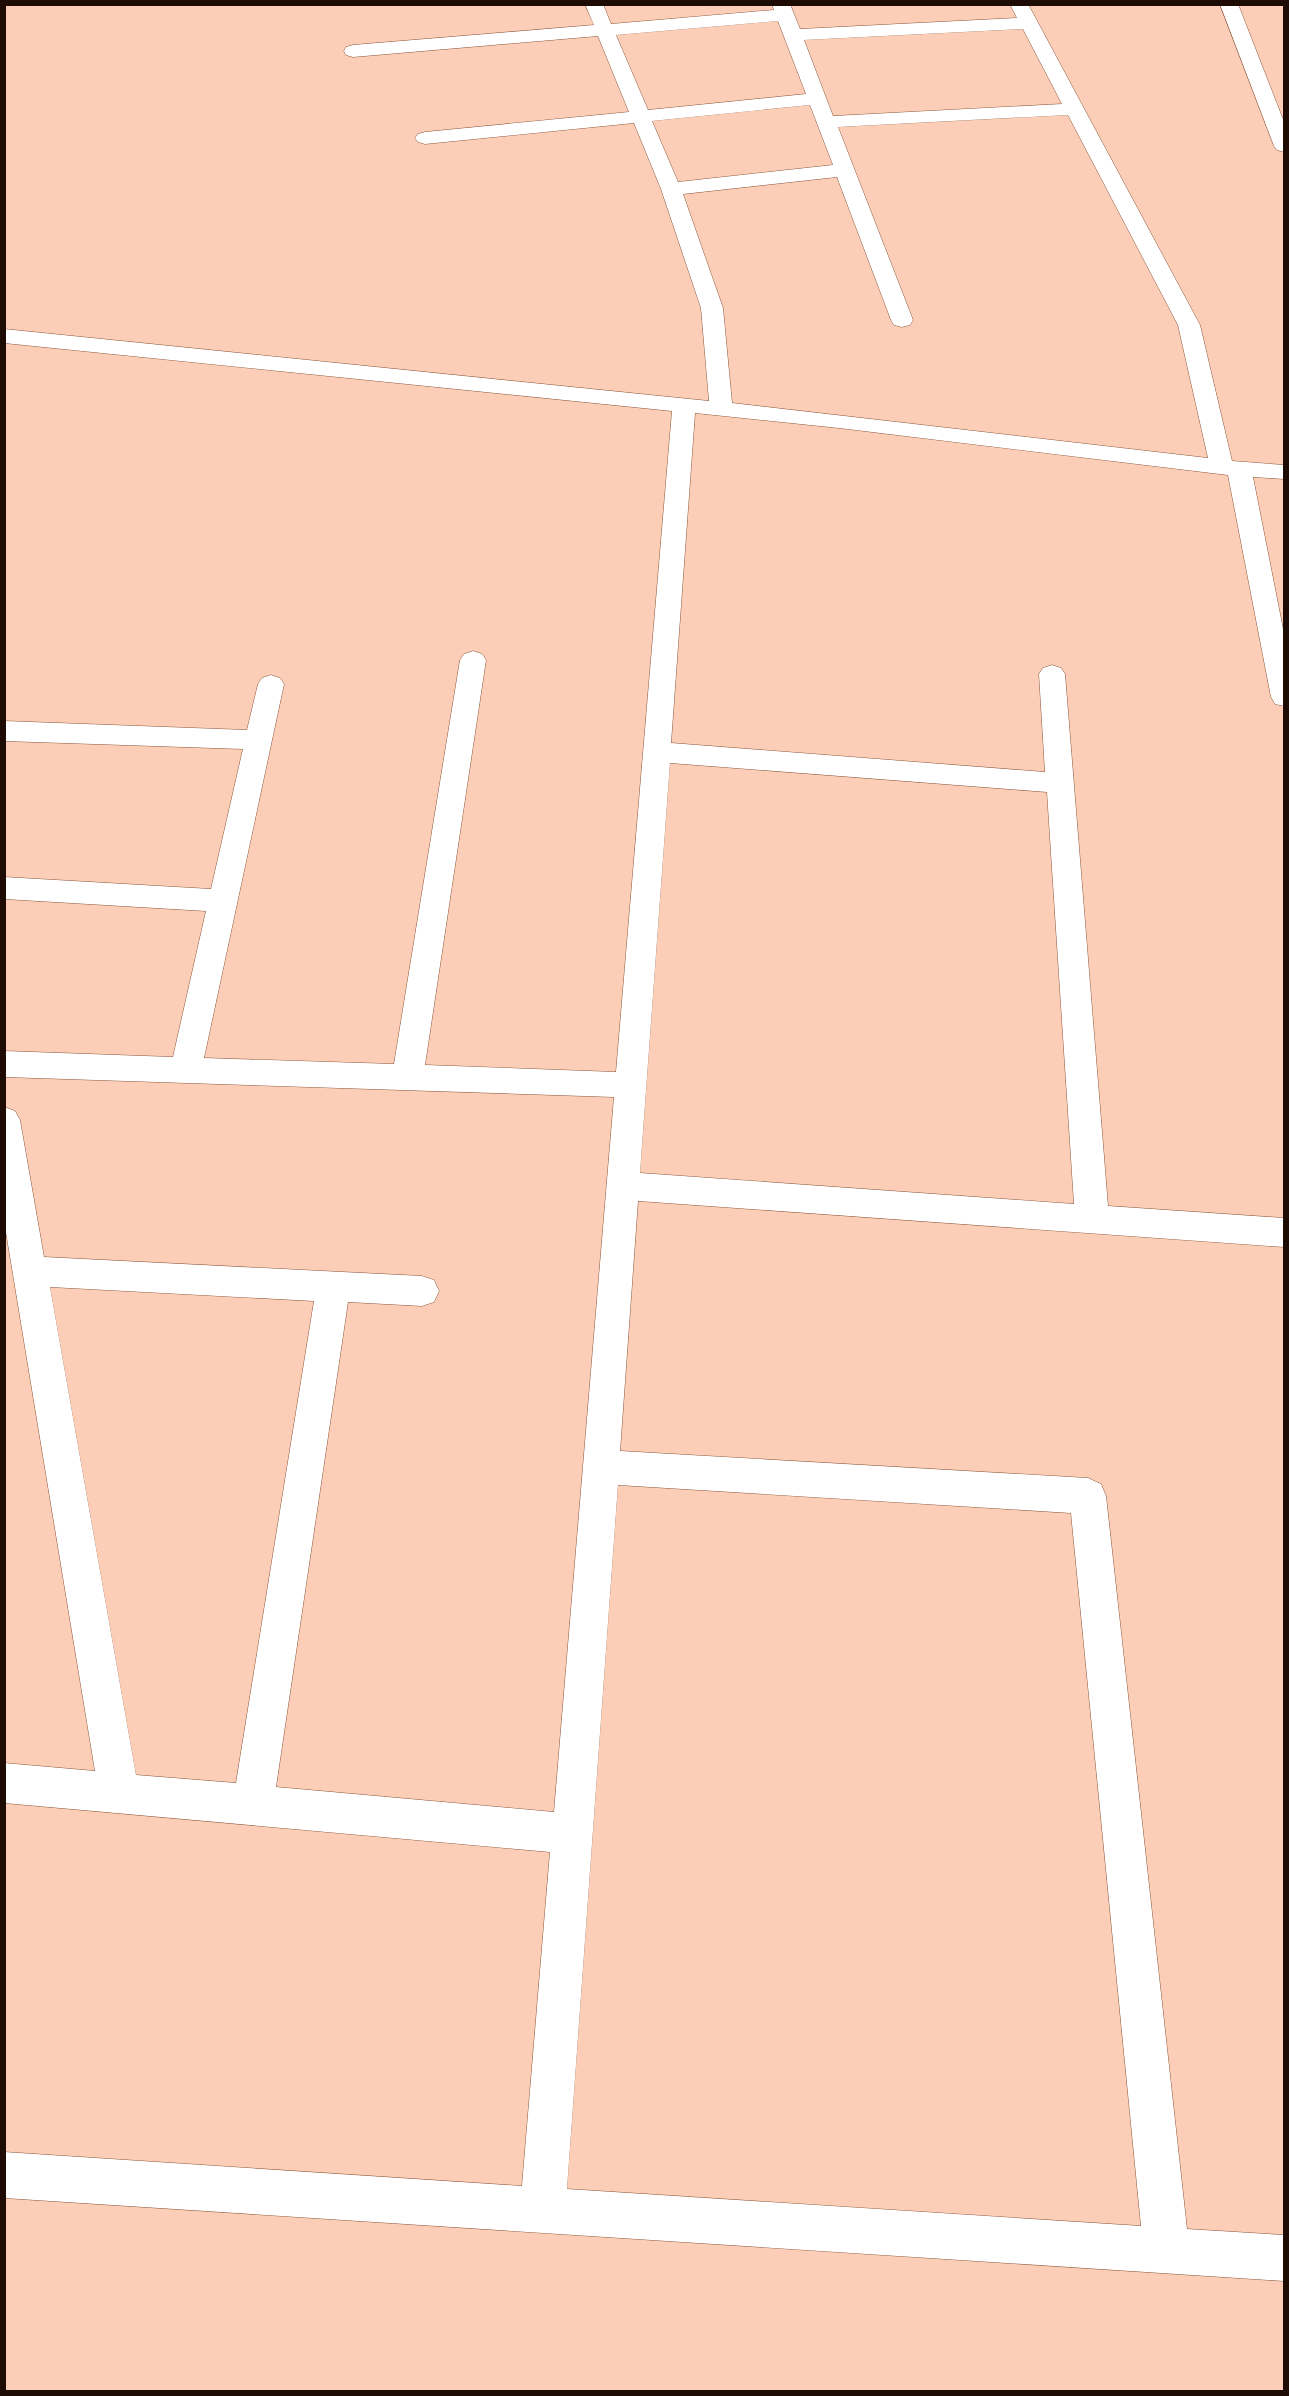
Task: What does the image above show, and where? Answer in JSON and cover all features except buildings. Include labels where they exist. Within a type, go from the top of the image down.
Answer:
[{"type":"street","points":[[594,4],[670,189],[712,308],[721,409]]},
{"type":"street","points":[[1019,4],[1189,325],[1231,468],[1284,697]]},
{"type":"street","points":[[1229,4],[1284,146]]},
{"type":"street","points":[[353,51],[604,29],[783,10],[902,320]]},
{"type":"street","points":[[793,35],[1029,23]]},
{"type":"street","points":[[425,138],[817,99]]},
{"type":"street","points":[[825,122],[1074,109]]},
{"type":"street","points":[[670,189],[844,170]]},
{"type":"street","points":[[4,336],[684,405],[1231,468],[1284,472]]},
{"type":"street","points":[[543,2211],[684,405]]},
{"type":"street","points":[[408,1077],[473,660]]},
{"type":"street","points":[[1052,674],[1092,1219]]},
{"type":"street","points":[[186,1070],[272,684]]},
{"type":"street","points":[[4,731],[259,740]]},
{"type":"street","points":[[657,752],[1060,783]]},
{"type":"street","points":[[4,888],[224,902]]},
{"type":"street","points":[[4,1064],[632,1085]]},
{"type":"street","points":[[4,1120],[119,1794]]},
{"type":"street","points":[[623,1186],[1284,1233]]},
{"type":"street","points":[[31,1271],[422,1291]]},
{"type":"street","points":[[252,1806],[333,1286]]},
{"type":"street","points":[[602,1467],[1088,1496],[1166,2249]]},
{"type":"street","points":[[4,1784],[573,1834]]},
{"type":"street","points":[[4,2175],[1284,2258]]}]
